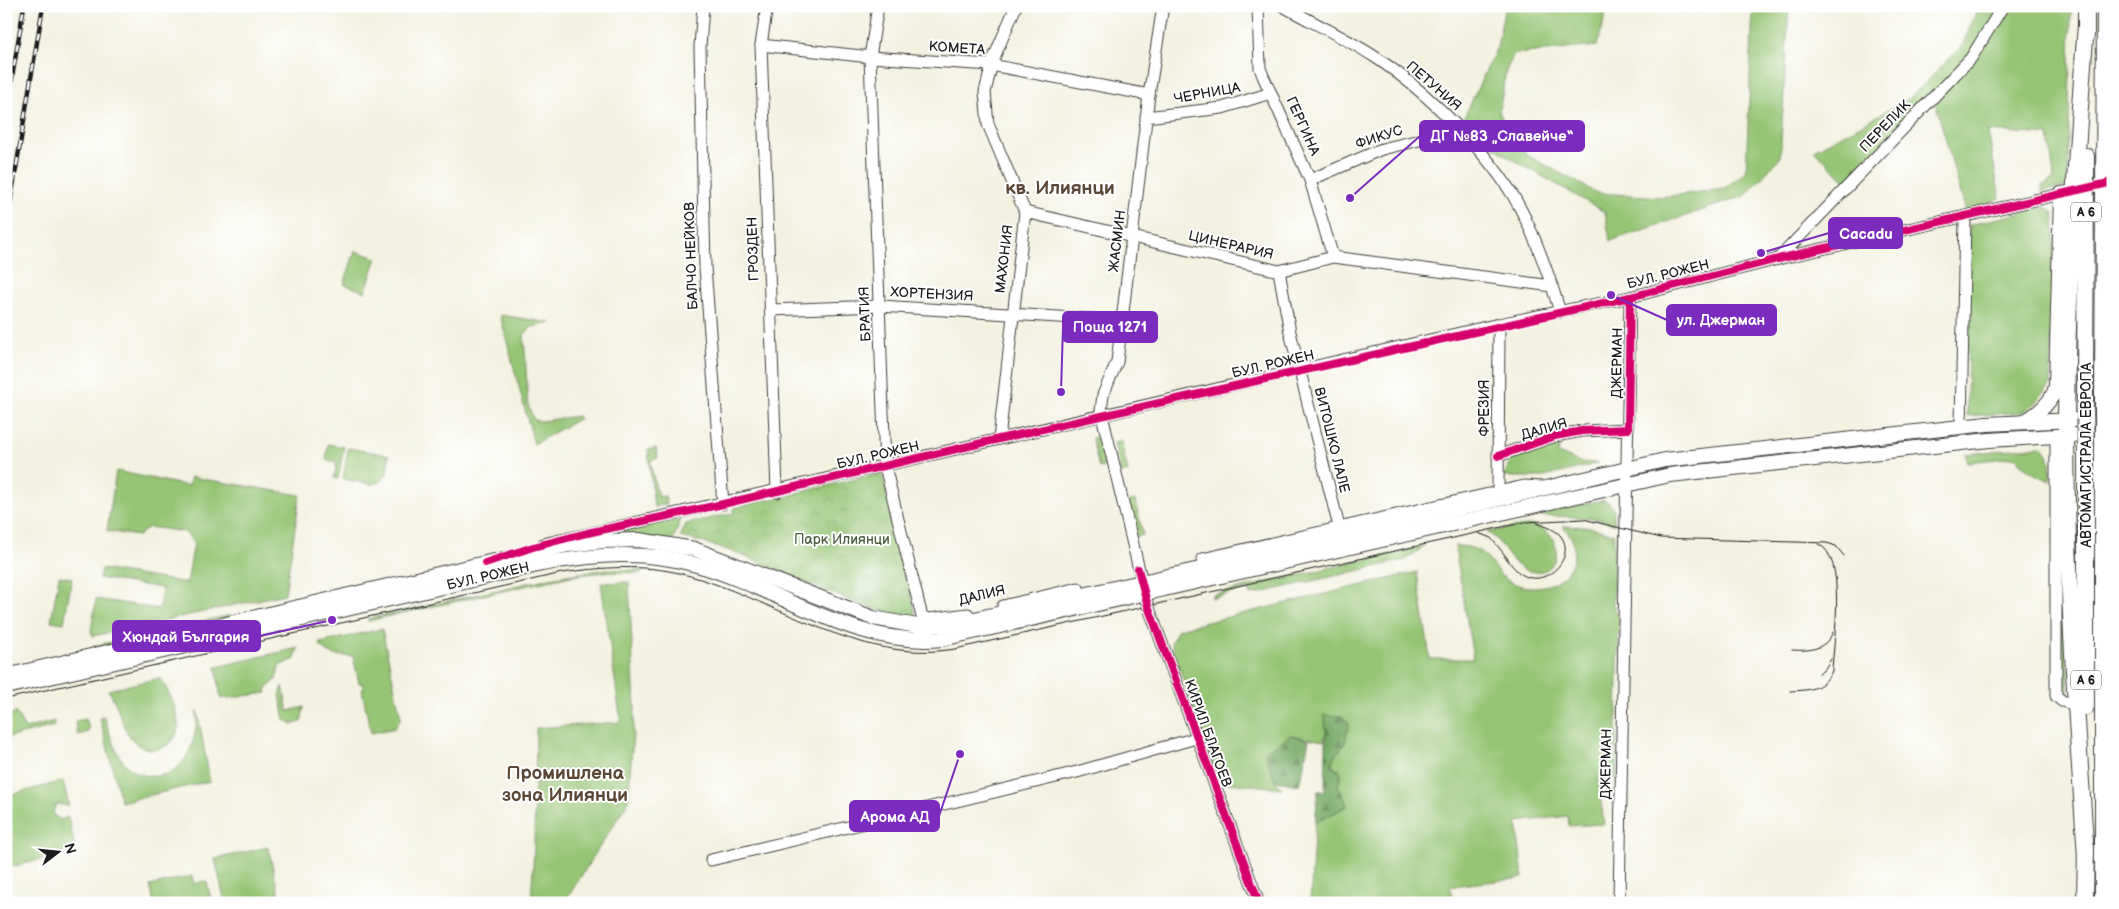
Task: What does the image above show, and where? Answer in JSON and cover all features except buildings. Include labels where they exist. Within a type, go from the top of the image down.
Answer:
[{"type":"highway","name":"АВТОМАГИСТРАЛА ЕВРОПА","points":[[2085,903],[2086,6]]},
{"type":"highway","name":"АВТОМАГИСТРАЛА ЕВРОПА","points":[[2103,903],[2105,6]]},
{"type":"highway","points":[[2086,25],[2071,222],[2065,428],[2072,642],[2086,856]]},
{"type":"highway","points":[[2105,26],[2113,147]]},
{"type":"highway","points":[[2104,856],[2113,673]]},
{"type":"main road","points":[[2025,422],[2036,414],[2051,398],[2056,386],[2065,194]]},
{"type":"main road","name":"БУЛ. РОЖЕН","points":[[6,676],[485,563],[596,541],[621,540],[661,543],[716,556],[858,614],[888,622],[923,627],[959,623],[1051,598],[1143,588],[1235,556],[1627,468],[1690,456],[1961,426],[2025,422],[2065,428]]},
{"type":"main road","name":"БУЛ. РОЖЕН","points":[[6,687],[542,564],[609,554],[641,555],[696,565],[855,628],[909,640],[954,637],[1143,588],[1693,471],[1989,440],[2065,428]]},
{"type":"street","name":"БАЛЧО НЕЙКОВ","points":[[703,6],[700,47],[705,267],[723,504]]},
{"type":"street","name":"ГРОЗДЕН","points":[[767,6],[761,46],[777,492]]},
{"type":"street","name":"БРАТИЯ","points":[[878,6],[870,57],[885,466],[922,617]]},
{"type":"street","name":"МАХОНИЯ","points":[[999,438],[1024,212],[987,118],[985,92],[991,65],[1016,6]]},
{"type":"street","name":"ЖАСМИН","points":[[1102,416],[1101,403],[1117,362],[1146,118],[1163,6]]},
{"type":"street","name":"ГЕРГИНА","points":[[1258,6],[1260,68],[1310,180],[1332,257]]},
{"type":"street","name":"ПЕТУНИЯ","points":[[1283,6],[1375,57],[1405,80],[1461,130],[1518,205],[1552,286],[1560,312]]},
{"type":"street","name":"ПЕРЕЛИК","points":[[1778,259],[1971,58],[2002,6]]},
{"type":"street","name":"КОМЕТА","points":[[761,46],[870,57],[991,65],[1149,95]]},
{"type":"street","name":"ЧЕРНИЦА","points":[[1146,118],[1222,108],[1271,93]]},
{"type":"street","name":"ФИКУС","points":[[1310,180],[1382,149],[1461,130]]},
{"type":"street","name":"БУЛ. РОЖЕН","points":[[485,563],[545,543],[777,492],[999,438],[1499,324],[1630,297],[1778,259],[2065,194]]},
{"type":"street","name":"ЦИНЕРАРИЯ","points":[[1024,212],[1279,271],[1332,257],[1552,286]]},
{"type":"street","points":[[1961,426],[1965,217]]},
{"type":"street","name":"ВИТОШКО ЛАЛЕ","points":[[1279,271],[1299,370],[1339,527]]},
{"type":"street","name":"ДЖЕРМАН","points":[[1619,903],[1630,297]]},
{"type":"street","name":"ХОРТЕНЗИЯ","points":[[770,310],[880,306],[1122,321]]},
{"type":"street","name":"ФРЕЗИЯ","points":[[1498,491],[1499,324]]},
{"type":"street","name":"КИРИЛ БЛАГОЕВ","points":[[1102,416],[1143,588],[1196,738],[1259,903]]},
{"type":"street","points":[[2065,428],[2056,696],[2062,701],[2069,703]]},
{"type":"street","name":"ДАЛИЯ","points":[[1498,456],[1555,436],[1582,431],[1628,429]]},
{"type":"street","points":[[1202,559],[1235,556],[1339,527],[1498,491],[1524,486],[1553,486]]},
{"type":"street","name":"ДАЛИЯ","points":[[922,617],[930,619],[964,615],[1051,598],[1078,588]]},
{"type":"street","points":[[711,860],[1077,772],[1196,738]]},
{"type":"green space","points":[[1505,6],[1608,6],[1597,46],[1514,54],[1506,71],[1499,112],[1509,131],[1527,155],[1597,193],[1662,197],[1723,189],[1746,172],[1753,6],[1789,6],[1780,158],[1745,196],[1610,241],[1605,212],[1512,159],[1461,124],[1497,47]]},
{"type":"green space","points":[[1979,6],[2071,6],[2068,186],[2042,192],[2042,186],[2054,179],[2049,135],[1988,131],[2000,198],[1966,212],[1934,98],[1849,184],[1814,150],[1909,99],[1962,46]]},
{"type":"green space","points":[[2046,207],[2053,212],[2055,217],[2050,386],[2030,408],[2023,412],[1967,416],[1969,225]]},
{"type":"green space","points":[[355,251],[377,258],[365,292],[344,284]]},
{"type":"green space","points":[[500,315],[551,323],[532,327],[524,335],[528,405],[534,420],[542,421],[578,416],[580,418],[534,444]]},
{"type":"green space","points":[[2042,426],[2043,430],[1968,435],[1710,463],[1654,472],[1653,469],[1676,464],[1929,435]]},
{"type":"green space","points":[[1099,436],[1106,466],[1099,468],[1092,438]]},
{"type":"green space","points":[[1561,440],[1558,453],[1579,462],[1599,463],[1544,477],[1504,477],[1511,460],[1517,455]]},
{"type":"green space","points":[[1121,441],[1128,472],[1121,473],[1114,443]]},
{"type":"green space","points":[[328,444],[344,447],[338,479],[334,478],[337,462],[326,460]]},
{"type":"green space","points":[[2041,446],[2049,458],[2050,481],[2029,471],[2016,457],[1967,462],[1966,454]]},
{"type":"green space","points":[[348,448],[389,455],[387,473],[381,482],[371,484],[343,479]]},
{"type":"green space","points":[[656,448],[658,458],[650,461],[658,497],[665,496],[667,504],[654,507],[648,450]]},
{"type":"green space","points":[[2060,461],[2069,700],[2061,695]]},
{"type":"green space","points":[[116,471],[188,486],[191,477],[300,495],[285,594],[93,636],[91,631],[96,599],[159,609],[162,588],[99,578],[101,569],[187,583],[194,543],[185,532],[149,527],[138,536],[107,531]]},
{"type":"green space","name":"Парк Илиянци","points":[[882,473],[916,615],[914,616],[894,614],[863,605],[739,554],[680,537],[686,524],[734,513],[733,508]]},
{"type":"green space","points":[[1135,500],[1143,535],[1136,537],[1128,502]]},
{"type":"green space","points":[[1603,500],[1612,506],[1614,524],[1594,519],[1532,515]]},
{"type":"green space","points":[[681,519],[673,540],[588,536]]},
{"type":"green space","points":[[1532,525],[1544,530],[1551,537],[1555,545],[1556,554],[1554,562],[1540,572],[1529,571],[1516,564],[1498,541],[1487,532]]},
{"type":"green space","points":[[1562,526],[1589,527],[1614,534],[1613,605],[1619,618],[1616,778],[1598,779],[1604,824],[1569,826],[1568,816],[1517,822],[1523,878],[1450,886],[1453,903],[1310,903],[1315,823],[1347,806],[1338,788],[1332,761],[1345,743],[1325,715],[1327,730],[1324,741],[1290,735],[1275,781],[1282,788],[1218,782],[1171,643],[1178,629],[1417,572],[1430,659],[1473,659],[1455,546],[1477,550],[1484,555],[1502,576],[1512,582],[1523,586],[1546,586],[1565,574],[1571,565],[1574,545],[1570,535]]},
{"type":"green space","points":[[1425,546],[1405,560],[1251,595],[1249,589],[1212,598],[1212,595]]},
{"type":"green space","points":[[605,569],[641,570],[641,573],[606,572],[570,576],[368,621],[368,619],[550,578]]},
{"type":"green space","points":[[59,576],[72,578],[64,623],[51,621]]},
{"type":"green space","points":[[629,582],[635,708],[628,802],[564,903],[531,903],[536,728],[621,722],[601,583]]},
{"type":"green space","points":[[231,615],[232,617],[97,647],[92,646]]},
{"type":"green space","points":[[382,629],[401,718],[395,728],[371,733],[362,690],[364,689],[362,683],[359,683],[353,656],[329,653],[319,643]]},
{"type":"green space","points":[[298,648],[295,659],[279,666],[276,680],[266,689],[267,693],[221,699],[216,667]]},
{"type":"green space","points":[[160,678],[169,694],[178,718],[177,732],[170,743],[164,747],[150,749],[137,744],[127,733],[108,690]]},
{"type":"green space","points":[[283,686],[288,711],[304,707],[301,722],[293,724],[285,720],[280,695]]},
{"type":"green space","points":[[197,710],[210,781],[121,802],[100,718],[104,716],[114,744],[124,763],[138,773],[154,776],[175,770],[188,754],[193,743]]},
{"type":"green space","points":[[16,713],[25,729],[54,721],[55,726],[6,738],[6,715]]},
{"type":"green space","points":[[1324,715],[1342,716],[1349,724],[1345,743],[1332,761],[1332,767],[1341,771],[1338,787],[1343,792],[1347,806],[1315,823],[1318,791],[1325,791],[1326,742]]},
{"type":"green space","points":[[86,719],[89,728],[88,732],[78,735],[75,721]]},
{"type":"green space","points":[[1290,735],[1309,740],[1300,785],[1275,781],[1265,752]]},
{"type":"green space","points":[[63,781],[69,806],[57,804],[53,814],[60,820],[68,817],[76,851],[6,868],[6,796]]},
{"type":"green space","points":[[268,847],[281,903],[225,903],[215,859]]},
{"type":"green space","points":[[192,876],[194,884],[204,881],[207,883],[212,903],[154,903],[150,886]]},
{"type":"tunnel","points":[[2079,703],[2113,703]]},
{"type":"tram line","points":[[6,699],[562,573],[593,569],[638,568],[683,574],[717,585],[850,639],[884,647],[919,651],[955,649],[1525,522],[1583,519],[1661,538],[1827,543],[1836,546],[1844,556]]},
{"type":"tram line","points":[[1504,556],[1520,573],[1532,578],[1542,577],[1558,567],[1563,559],[1564,541],[1556,531],[1537,523]]},
{"type":"tram line","points":[[1478,533],[1491,538],[1509,560]]},
{"type":"tram line","points":[[1790,691],[1815,688],[1824,682],[1832,671],[1837,602],[1836,582],[1833,565],[1827,552],[1818,544]]},
{"type":"tram line","points":[[1792,650],[1805,650],[1821,646],[1826,643],[1833,632]]},
{"type":"tram line","points":[[1819,673],[1824,670],[1831,659]]},
{"type":"railway","points":[[6,114],[24,6]]},
{"type":"railway","points":[[6,229],[43,6]]},
{"type":"cycle path","points":[[485,563],[533,547],[587,533],[723,504],[999,439],[1630,297],[1778,259],[2113,182]]},
{"type":"cycle path","points":[[1498,456],[1555,436],[1582,431],[1628,429],[1630,297]]},
{"type":"cycle path","points":[[1138,569],[1148,606],[1259,903]]},
{"type":"place","name":"ДГ №83 „Славейче“","points":[[1350,198]]},
{"type":"place","name":"Cacadu","points":[[1761,253]]},
{"type":"place","name":"ул. Джерман","points":[[1611,295]]},
{"type":"place","name":"Поща 1271","points":[[1061,392]]},
{"type":"place","name":"Хюндай България","points":[[332,620]]},
{"type":"place","name":"Арома АД","points":[[960,754]]},
{"type":"district","name":"кв. Илиянци","points":[[1060,188]]},
{"type":"district","name":"Промишлена зона Илиянци","points":[[565,784]]}]
